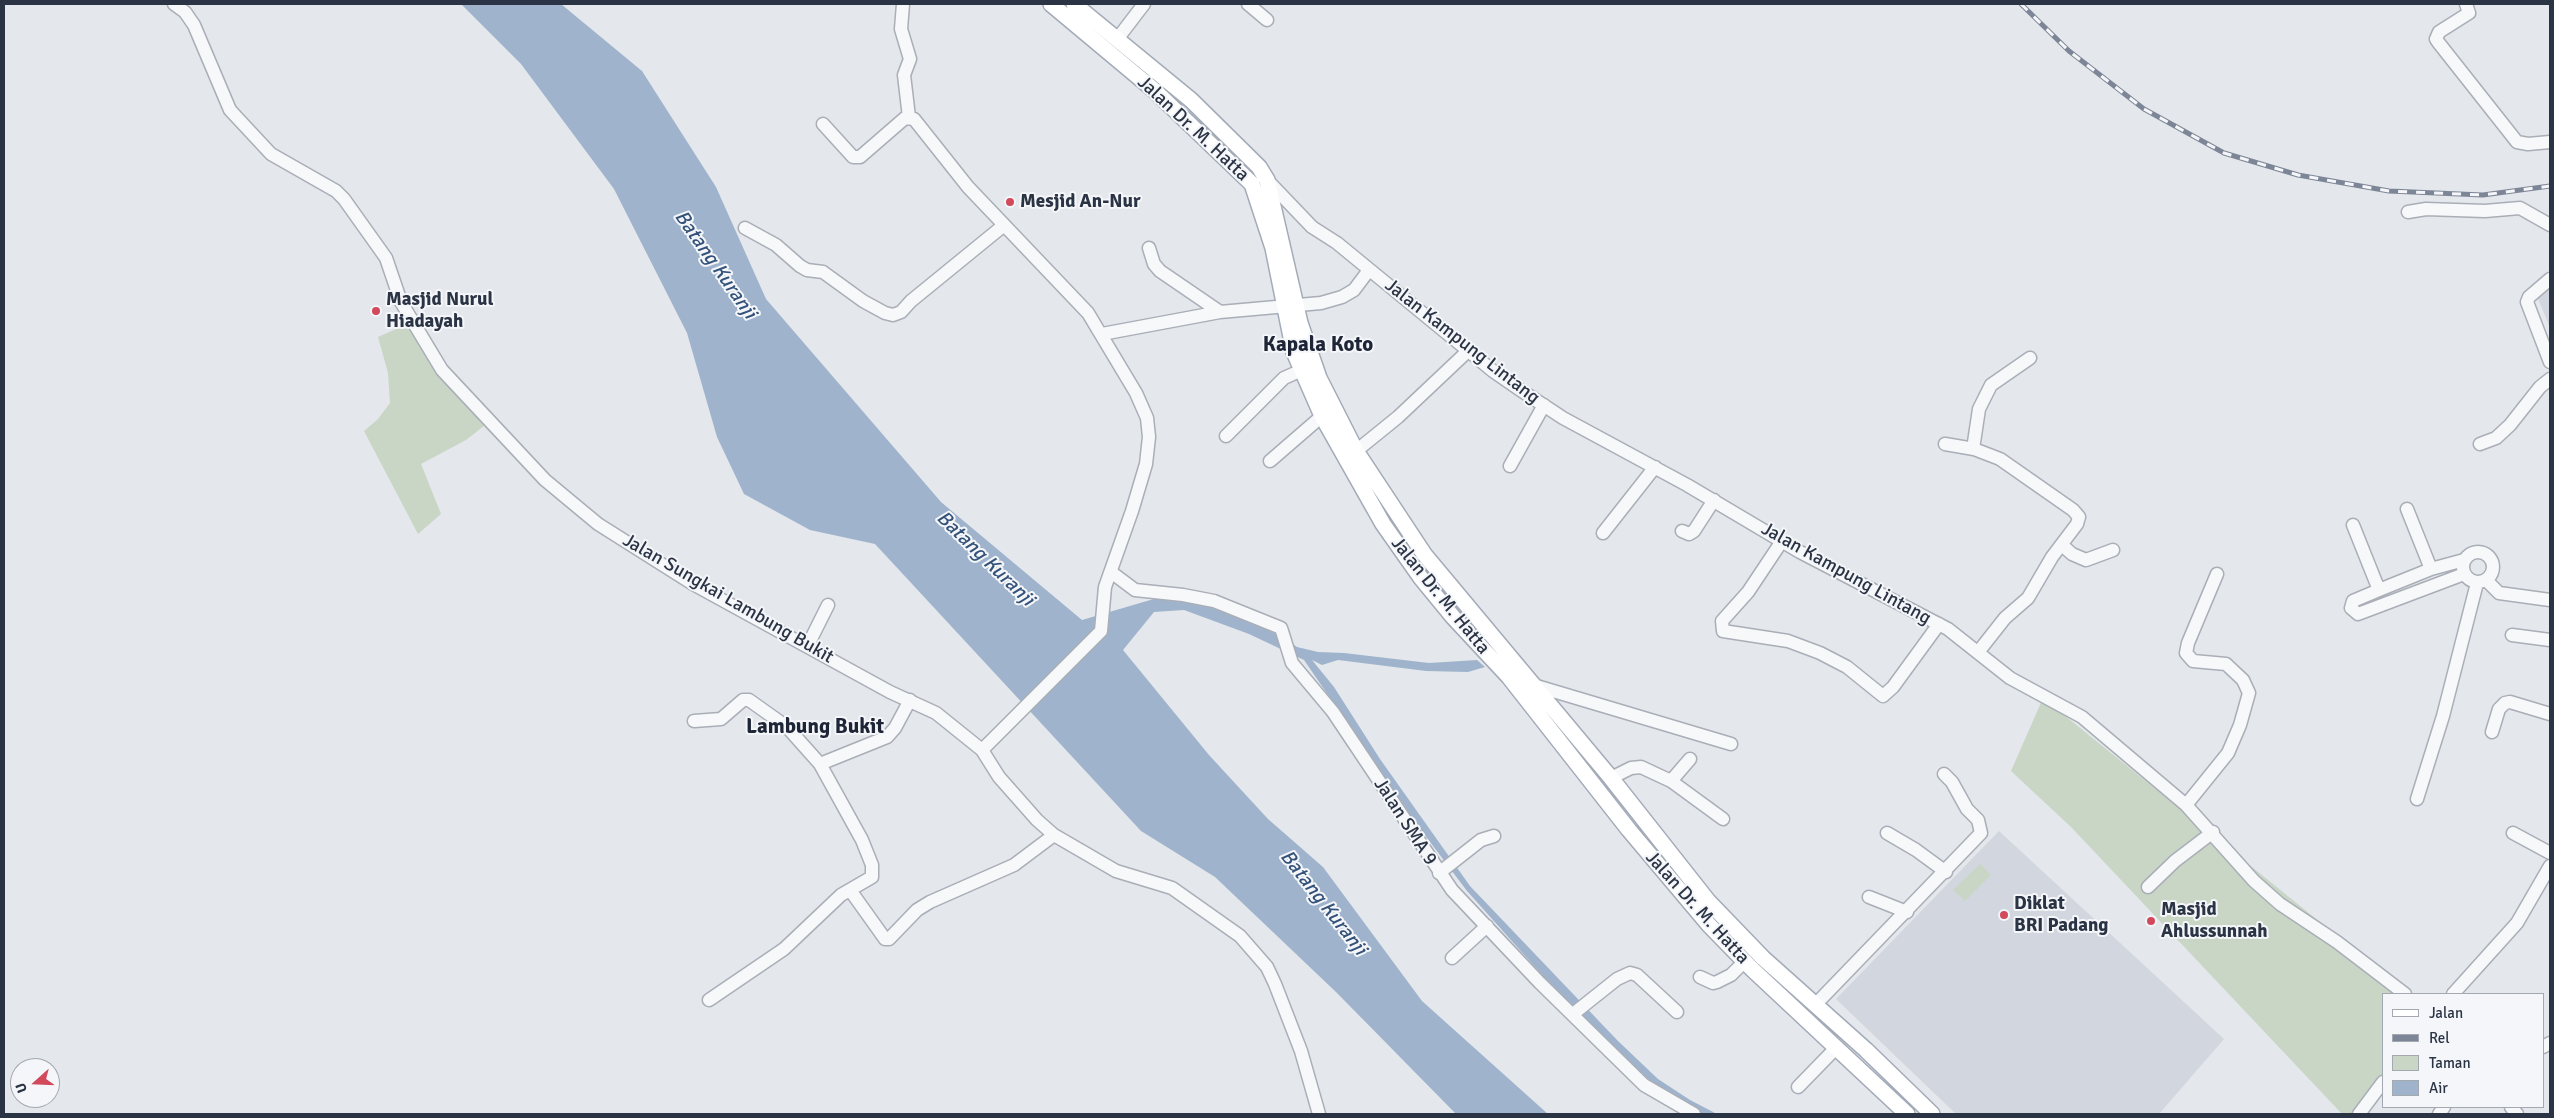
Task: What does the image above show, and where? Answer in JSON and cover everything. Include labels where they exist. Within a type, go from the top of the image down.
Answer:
[{"type":"main road","name":"Jalan Dr. M. Hatta","points":[[1051,4],[1154,90],[1252,184],[1274,248],[1290,306],[1319,378],[1356,451],[1424,554],[1611,778],[1708,901],[1763,958],[1815,1005]]},
{"type":"main road","name":"Jalan Dr. M. Hatta","points":[[1080,8],[1191,100],[1259,167],[1267,180],[1290,306],[1294,352],[1322,416],[1401,551],[1453,617],[1509,677],[1680,891],[1748,965],[1907,1114]]},
{"type":"main road","points":[[1075,25],[1080,8]]},
{"type":"main road","points":[[1748,965],[1763,958]]},
{"type":"main road","points":[[1815,1005],[1866,1050],[1932,1114]]},
{"type":"street","name":"Jalan Sungkai Lambung Bukit","points":[[174,4],[185,12],[194,25],[230,110],[271,154],[336,191],[344,199],[386,258],[401,302],[442,370],[545,480],[584,513],[638,550],[693,584],[808,645],[890,692],[936,713],[982,750],[999,777],[1054,835],[1116,871],[1172,888],[1218,918],[1252,948],[1267,967],[1284,1006],[1300,1051],[1319,1114]]},
{"type":"street","points":[[903,4],[901,29],[910,59],[904,75],[909,117]]},
{"type":"street","points":[[1118,38],[1144,4]]},
{"type":"street","points":[[1248,4],[1268,20]]},
{"type":"street","points":[[2466,4],[2469,13],[2439,32],[2436,39],[2517,148],[2528,144],[2550,142]]},
{"type":"street","points":[[823,124],[854,156],[860,156],[905,118],[914,119],[968,187],[1003,226],[1088,313],[1140,401],[1146,418],[1150,437],[1141,482],[1105,588],[1103,627],[1100,634],[982,750]]},
{"type":"street","points":[[1252,184],[1267,180]]},
{"type":"street","name":"Jalan Kampung Lintang","points":[[1267,180],[1312,227],[1370,270],[1493,371],[1544,406],[1714,500],[1865,588],[1939,624],[1979,651],[2010,678],[2082,717],[2186,805],[2213,832],[2254,881],[2280,904],[2337,942],[2404,993]]},
{"type":"street","points":[[2408,212],[2426,209],[2484,211],[2520,208],[2550,225]]},
{"type":"street","points":[[744,228],[776,245],[800,266],[807,270],[823,272],[863,301],[885,314],[893,315],[901,312],[911,301],[1003,226]]},
{"type":"street","points":[[1149,248],[1154,264],[1160,271],[1220,312]]},
{"type":"street","points":[[1102,334],[1220,312],[1321,303],[1342,298],[1354,290],[1370,270]]},
{"type":"street","points":[[2550,279],[2528,297],[2527,302],[2550,362]]},
{"type":"street","points":[[1356,451],[1410,407],[1468,350]]},
{"type":"street","points":[[1973,449],[1979,409],[1991,385],[2030,358]]},
{"type":"street","points":[[1226,436],[1284,378],[1302,370]]},
{"type":"street","points":[[2480,444],[2489,442],[2503,432],[2518,417],[2540,387],[2550,379]]},
{"type":"street","points":[[1510,466],[1544,406]]},
{"type":"street","points":[[1270,461],[1322,416]]},
{"type":"street","points":[[1945,444],[1973,449],[1994,456],[2016,468],[2077,514],[2078,521],[2052,557],[2028,598],[2005,618],[1979,651]]},
{"type":"street","points":[[1604,533],[1655,467]]},
{"type":"street","points":[[1682,530],[1689,534],[1694,531],[1714,500]]},
{"type":"street","points":[[2407,509],[2431,569]]},
{"type":"street","points":[[2353,525],[2379,590]]},
{"type":"street","points":[[1782,541],[1748,592],[1722,621],[1723,631],[1788,641],[1820,653],[1847,667],[1883,696],[1893,688],[1939,624]]},
{"type":"street","points":[[2062,545],[2072,554],[2086,560],[2112,550]]},
{"type":"street","points":[[2417,799],[2443,716],[2464,633],[2482,581],[2493,567],[2486,554],[2471,553],[2464,560],[2431,569],[2353,601],[2350,605],[2352,611],[2358,614],[2464,574]]},
{"type":"street","points":[[2464,560],[2464,574],[2470,580],[2482,581],[2499,594],[2550,600]]},
{"type":"street","name":"Jalan SMA 9","points":[[1111,572],[1127,586],[1143,593],[1183,595],[1214,601],[1281,628],[1290,657],[1301,675],[1314,687],[1448,866],[1487,926],[1577,1009],[1644,1085],[1694,1114]]},
{"type":"street","points":[[2186,805],[2228,753],[2240,725],[2249,692],[2243,680],[2226,664],[2193,661],[2186,653],[2188,643],[2217,574]]},
{"type":"street","points":[[808,645],[828,605]]},
{"type":"street","points":[[2512,635],[2550,640]]},
{"type":"street","points":[[1538,690],[1731,744]]},
{"type":"street","points":[[694,721],[721,719],[743,700],[749,700],[787,727],[820,764],[862,840],[872,865],[872,877],[841,895],[784,950],[709,1000]]},
{"type":"street","points":[[820,764],[887,737],[895,728],[910,700]]},
{"type":"street","points":[[2492,732],[2499,709],[2507,702],[2550,714]]},
{"type":"street","points":[[1670,781],[1690,759]]},
{"type":"street","points":[[1611,778],[1636,766],[1670,781],[1723,819]]},
{"type":"street","points":[[1815,1005],[1946,872],[1981,833],[1980,824],[1967,809],[1958,792],[1944,774]]},
{"type":"street","points":[[2148,887],[2175,861],[2213,832]]},
{"type":"street","points":[[1887,833],[1916,850],[1946,872]]},
{"type":"street","points":[[2513,833],[2550,853]]},
{"type":"street","points":[[850,890],[885,939],[889,939],[917,910],[930,902],[1014,865],[1054,835]]},
{"type":"street","points":[[1448,866],[1483,839],[1494,836]]},
{"type":"street","points":[[2454,993],[2517,923],[2549,874]]},
{"type":"street","points":[[1870,896],[1907,912]]},
{"type":"street","points":[[1452,958],[1487,926]]},
{"type":"street","points":[[1700,977],[1712,983],[1717,982],[1748,965]]},
{"type":"street","points":[[1577,1009],[1617,979],[1633,973],[1677,1012]]},
{"type":"street","points":[[1798,1087],[1836,1048]]},
{"type":"street","points":[[2362,1111],[2382,1083]]},
{"type":"shaded area","points":[[2550,284],[2550,328],[2537,296]]},
{"type":"shaded area","name":"Diklat BRI Padang","points":[[1999,831],[2224,1039],[2159,1114],[1956,1114],[1836,999]]},
{"type":"green space","points":[[405,325],[489,422],[466,440],[421,464],[441,514],[418,534],[364,431],[378,419],[390,403],[388,373],[378,337]]},
{"type":"green space","points":[[2043,698],[2408,993],[2382,993],[2382,1087],[2360,1114],[2342,1114],[2071,827],[2011,771]]},
{"type":"green space","points":[[1980,864],[1991,875],[1965,901],[1953,890]]},
{"type":"water","name":"Batang Kuranji","points":[[461,4],[561,4],[642,71],[716,187],[766,299],[941,502],[1082,620],[1164,596],[1203,602],[1281,636],[1297,647],[1318,652],[1344,653],[1429,663],[1477,660],[1485,667],[1468,672],[1426,671],[1338,660],[1322,665],[1312,660],[1334,687],[1380,759],[1470,886],[1618,1041],[1658,1079],[1690,1100],[1717,1114],[1701,1114],[1644,1079],[1544,977],[1467,891],[1418,826],[1304,660],[1249,634],[1184,610],[1154,612],[1123,650],[1209,755],[1268,819],[1323,867],[1422,1001],[1548,1114],[1456,1114],[1336,992],[1215,877],[1141,831],[875,544],[810,530],[744,494],[717,437],[687,333],[614,189],[521,64]]},
{"type":"railway","points":[[2021,4],[2069,51],[2144,109],[2224,153],[2298,175],[2389,191],[2483,195],[2550,186]]},
{"type":"place","name":"Mesjid An-Nur","points":[[1010,202]]},
{"type":"place","name":"Masjid Nurul Hiadayah","points":[[376,311]]},
{"type":"place","name":"Diklat BRI Padang","points":[[2004,915]]},
{"type":"place","name":"Masjid Ahlussunnah","points":[[2151,921]]},
{"type":"district","name":"Kapala Koto","points":[[1318,345]]},
{"type":"district","name":"Lambung Bukit","points":[[815,727]]}]
